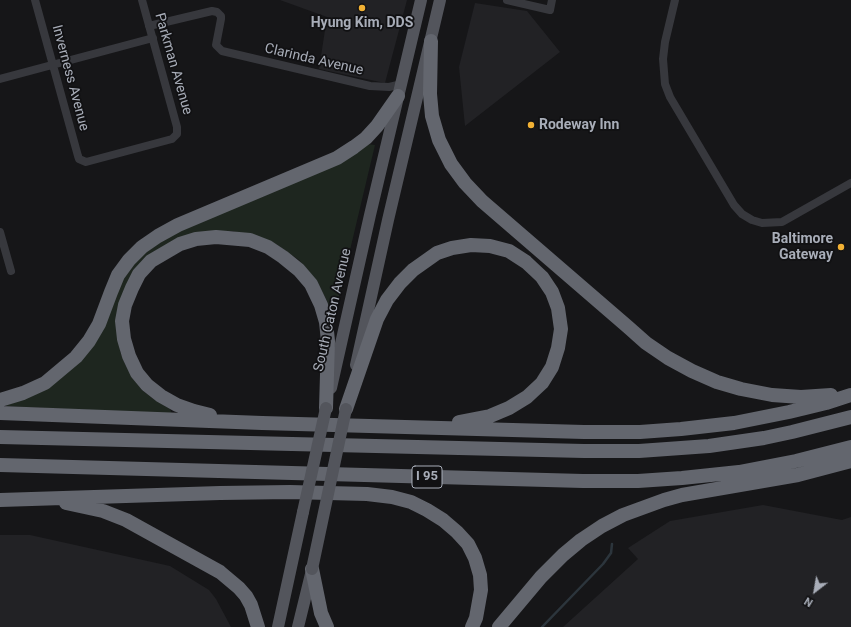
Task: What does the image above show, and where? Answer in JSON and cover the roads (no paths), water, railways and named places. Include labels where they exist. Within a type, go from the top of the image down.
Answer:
[{"type":"highway","points":[[431,40],[429,76],[432,116],[439,140],[451,164],[465,183],[482,201],[646,343],[668,358],[692,371],[717,382],[741,389],[772,395],[801,397],[825,396],[851,391]]},
{"type":"highway","points":[[0,400],[23,393],[45,383],[76,357],[89,341],[99,324],[118,275],[129,260],[142,247],[178,225],[337,158],[366,138],[377,126],[400,90]]},
{"type":"highway","points":[[262,423],[213,416],[177,405],[161,396],[147,385],[137,373],[128,356],[122,321],[125,305],[132,288],[140,274],[151,262],[180,244],[196,239],[216,237],[250,240],[268,247],[283,256],[299,270],[311,284],[321,305],[326,322],[328,340],[326,408]]},
{"type":"highway","points":[[346,409],[377,319],[387,300],[409,274],[422,262],[437,253],[452,248],[471,245],[490,246],[508,251],[526,262],[542,277],[552,292],[558,308],[561,329],[558,348],[552,367],[542,383],[527,397],[510,408],[490,416],[467,422],[417,427]]},
{"type":"highway","points":[[0,413],[262,423],[584,432],[640,432],[734,423],[789,412],[851,395]]},
{"type":"highway","name":"I 95","points":[[0,437],[584,451],[639,451],[709,446],[764,438],[851,417]]},
{"type":"highway","name":"I 95","points":[[0,465],[638,481],[739,472],[796,461],[851,447]]},
{"type":"highway","points":[[499,627],[541,577],[562,556],[602,526],[623,515],[664,500],[791,477],[851,461]]},
{"type":"highway","points":[[0,500],[274,492],[367,494],[392,497],[411,502],[443,520],[458,532],[468,544],[475,558],[480,575],[481,590],[476,618],[472,627]]},
{"type":"highway","points":[[0,500],[69,504],[103,511],[126,520],[220,572],[230,580],[239,588],[252,605],[258,627]]},
{"type":"highway","points":[[312,569],[321,613],[327,627]]},
{"type":"main road","name":"South Caton Avenue","points":[[278,627],[326,408],[421,0]]},
{"type":"main road","points":[[298,627],[388,220],[440,0]]},
{"type":"street","name":"Inverness Avenue","points":[[35,0],[79,160],[82,162]]},
{"type":"street","name":"Parkman Avenue","points":[[82,162],[91,162],[172,139],[177,134],[177,127],[142,0]]},
{"type":"street","points":[[507,0],[550,10],[552,0]]},
{"type":"street","points":[[675,0],[665,42],[663,59],[665,84],[670,97],[734,205],[742,214],[752,220],[762,223],[782,222],[851,183]]},
{"type":"street","name":"Clarinda Avenue","points":[[149,26],[208,11],[217,12],[221,16],[221,19],[216,45],[222,52],[370,86],[390,87],[400,90]]},
{"type":"street","points":[[0,79],[153,38]]},
{"type":"street","points":[[0,232],[11,271]]},
{"type":"waterway","points":[[542,627],[603,564],[611,553],[612,544]]},
{"type":"place","name":"Hyung Kim, DDS","points":[[362,8]]},
{"type":"place","name":"Rodeway Inn","points":[[531,125]]},
{"type":"place","name":"Baltimore Gateway","points":[[841,247]]}]
